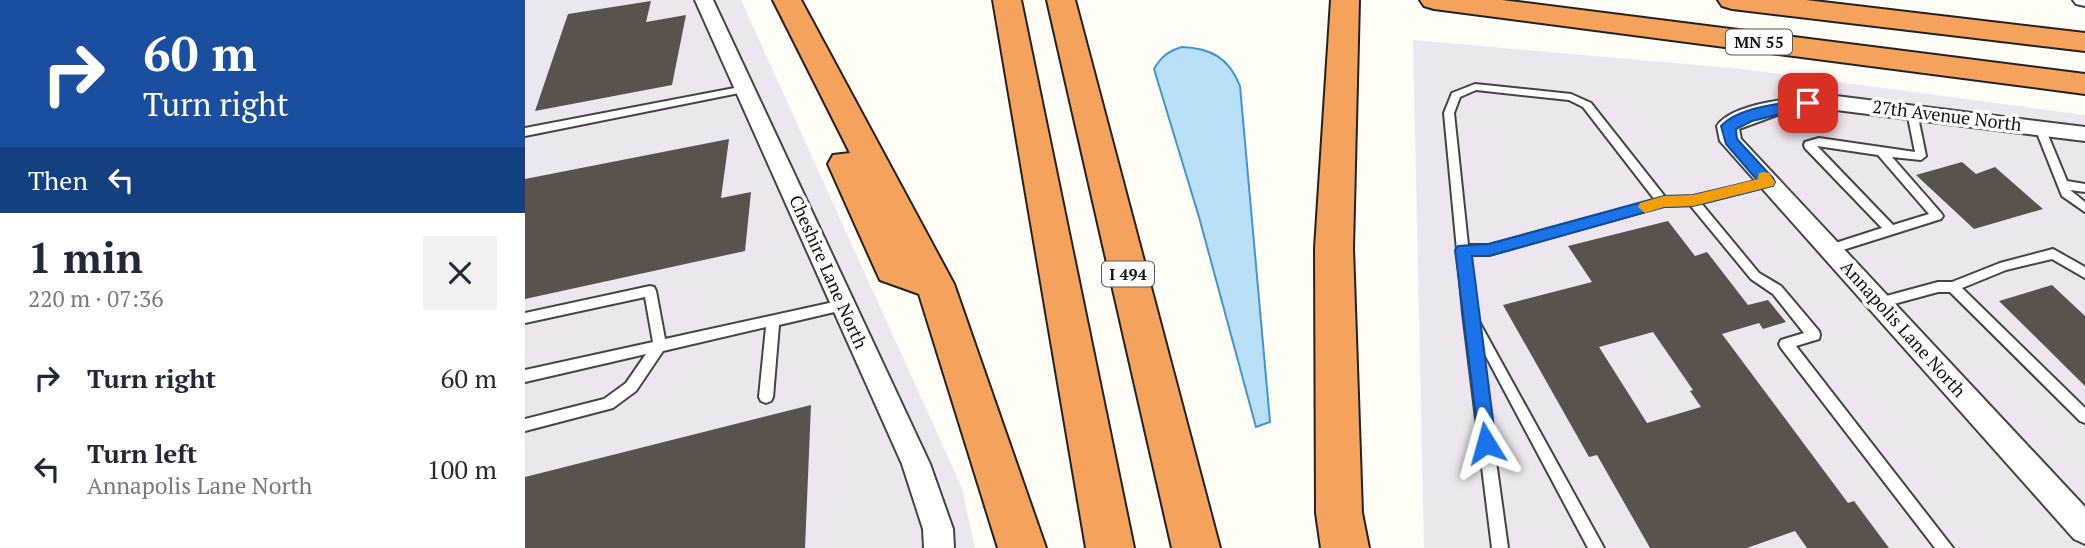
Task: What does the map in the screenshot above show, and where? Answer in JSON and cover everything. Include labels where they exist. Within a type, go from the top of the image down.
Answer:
[{"type":"highway","points":[[1007,0],[1110,548]]},
{"type":"highway","name":"I 494","points":[[1061,0],[1196,548]]},
{"type":"highway","points":[[1345,0],[1334,248],[1339,513],[1345,548]]},
{"type":"highway","name":"MN 55","points":[[1434,0],[2085,84]]},
{"type":"highway","name":"MN 55","points":[[1732,0],[2085,42]]},
{"type":"highway","points":[[789,4],[787,43],[894,269],[936,284],[1022,548]]},
{"type":"street","name":"Cheshire Lane North","points":[[704,0],[916,464],[938,529],[939,548]]},
{"type":"street","name":"27th Avenue North","points":[[1728,126],[1748,117],[1808,103],[1845,103],[2085,134]]},
{"type":"street","name":"Annapolis Lane North","points":[[1728,126],[1731,141],[2085,529]]},
{"type":"lane","points":[[1500,548],[1469,313],[1450,113],[1456,94],[1475,87],[1571,97],[1587,105],[1664,202]]},
{"type":"lane","points":[[525,132],[745,89]]},
{"type":"lane","points":[[1891,230],[1809,145],[1819,142],[1921,156],[1912,112]]},
{"type":"lane","points":[[2040,128],[2066,193],[2085,208]]},
{"type":"lane","points":[[1830,249],[1937,216],[1881,152]]},
{"type":"lane","points":[[1463,250],[1489,250],[1664,202],[1693,201],[1768,182]]},
{"type":"lane","points":[[2063,185],[2085,188]]},
{"type":"lane","points":[[1693,201],[1755,276],[1777,290],[1814,335],[1786,344],[1945,548]]},
{"type":"lane","points":[[1879,303],[1938,287],[1953,286],[2004,266],[2053,254],[2085,273]]},
{"type":"lane","points":[[1953,286],[2085,417]]},
{"type":"lane","points":[[525,318],[650,291],[660,345],[631,387],[608,404],[525,425]]},
{"type":"lane","points":[[525,376],[843,305]]},
{"type":"lane","points":[[1469,313],[1596,548]]},
{"type":"lane","points":[[766,397],[773,321]]},
{"type":"shaded area","points":[[525,0],[741,0],[962,488],[975,548],[525,548]]},
{"type":"shaded area","points":[[1413,40],[1742,69],[2085,115],[2085,548],[1424,548]]},
{"type":"water","points":[[1182,47],[1218,56],[1236,76],[1240,86],[1270,422],[1256,427],[1199,217],[1154,69],[1165,55]]},
{"type":"building","points":[[651,1],[646,22],[686,15],[672,85],[535,111],[568,14]]},
{"type":"building","points":[[729,139],[721,198],[751,192],[745,251],[525,299],[525,179]]},
{"type":"building","points":[[1962,162],[1976,174],[1995,167],[2043,209],[1974,229],[1916,175]]},
{"type":"building","points":[[1668,221],[1695,256],[1707,252],[1748,305],[1768,300],[1786,322],[1763,329],[1759,323],[1722,334],[1848,503],[1854,501],[1889,548],[1807,548],[1795,531],[1747,548],[1650,548],[1597,455],[1589,457],[1503,305],[1592,282],[1568,246]],"holes":[[[1653,332],[1693,390],[1690,391],[1701,407],[1647,423],[1599,347]]]},
{"type":"building","points":[[2052,285],[2085,316],[2085,386],[1999,301]]},
{"type":"building","points":[[811,405],[805,548],[525,548],[525,477]]},
{"type":"slow traffic","points":[[1645,207],[1664,202],[1693,201],[1768,182],[1764,177]]},
{"type":"route","points":[[1486,443],[1463,250],[1489,250],[1664,202],[1693,201],[1768,182],[1731,141],[1727,133],[1728,126],[1748,117],[1808,103]]}]
